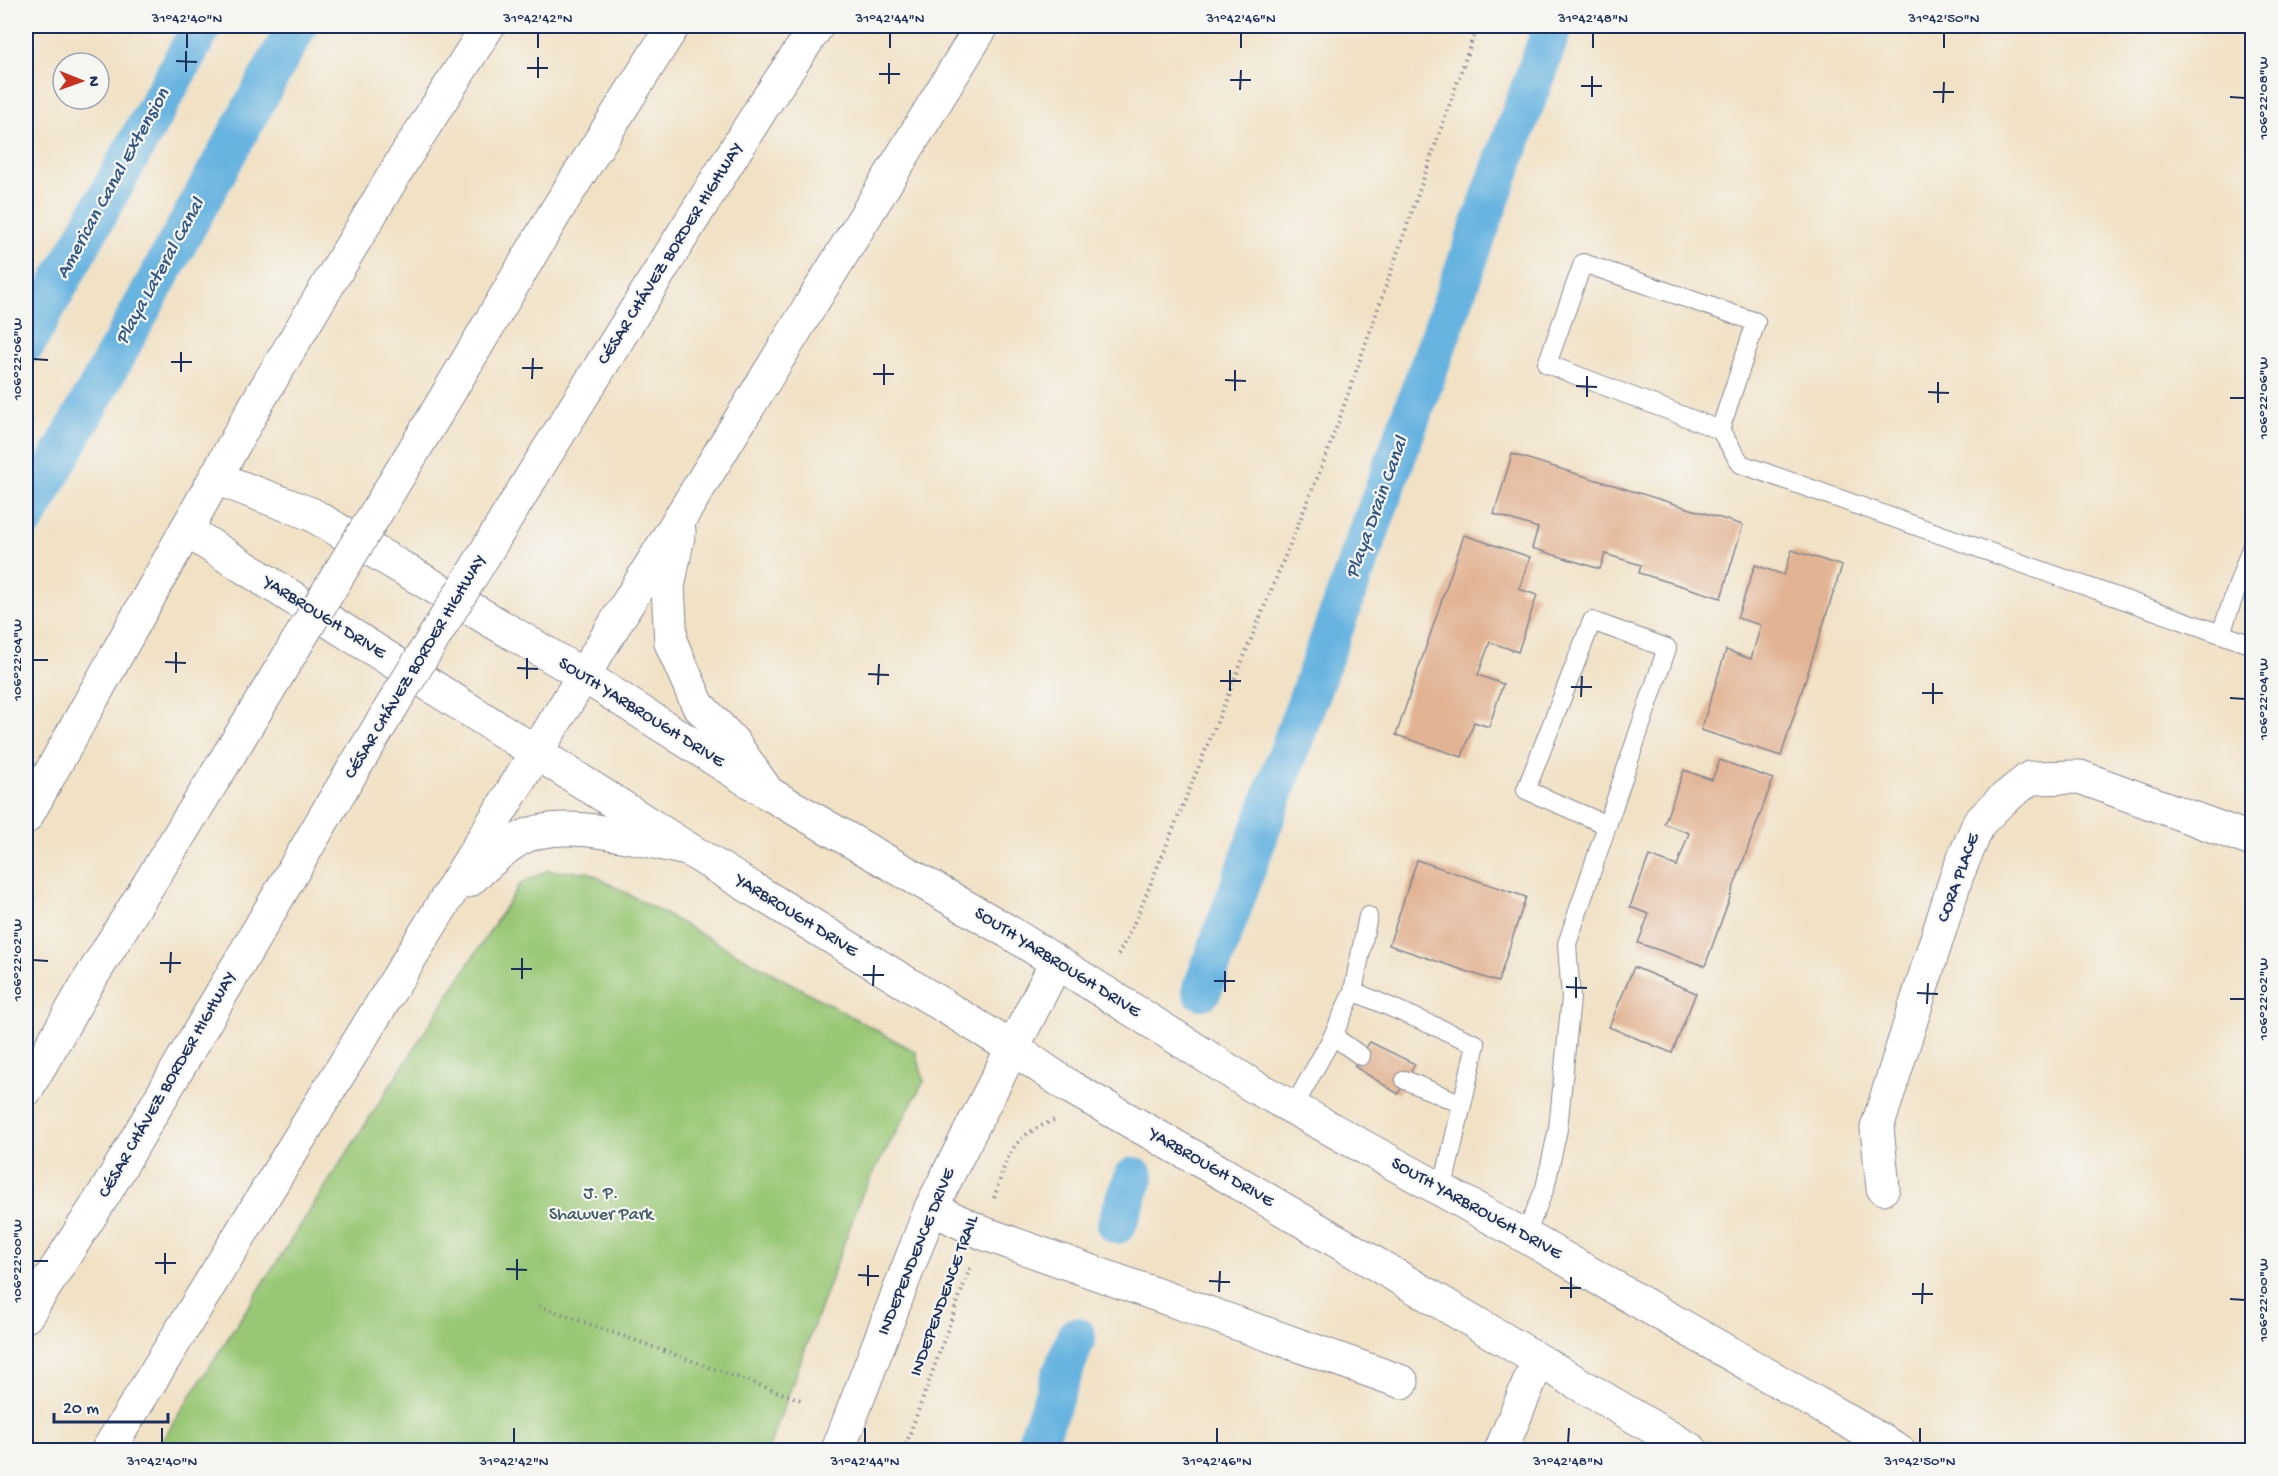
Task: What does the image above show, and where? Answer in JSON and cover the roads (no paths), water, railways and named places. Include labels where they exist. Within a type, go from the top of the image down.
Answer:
[{"type":"main road","points":[[26,817],[257,403],[403,160],[488,26]]},
{"type":"main road","points":[[26,1090],[87,984],[436,414],[558,208],[673,26]]},
{"type":"main road","name":"CÉSAR CHÁVEZ BORDER HIGHWAY","points":[[26,1316],[108,1188],[331,806],[531,478],[763,106],[818,26]]},
{"type":"main road","points":[[108,1450],[982,26]]},
{"type":"main road","name":"SOUTH YARBROUGH DRIVE","points":[[216,478],[310,514],[583,675],[768,793],[1009,932],[1293,1108],[1525,1236],[1898,1450]]},
{"type":"main road","points":[[684,509],[668,587],[671,643],[698,705],[733,742],[768,793]]},
{"type":"main road","name":"YARBROUGH DRIVE","points":[[186,530],[687,849],[1014,1048],[1070,1087],[1215,1169],[1538,1360]]},
{"type":"main road","name":"CORA PLACE","points":[[1883,1188],[1877,1128],[1957,875],[1979,823],[2001,801],[2030,778],[2080,777],[2253,840]]},
{"type":"main road","points":[[450,895],[519,839],[550,830],[587,828],[687,849]]},
{"type":"main road","name":"INDEPENDENCE DRIVE","points":[[838,1450],[931,1208],[1056,963]]},
{"type":"main road","points":[[931,1208],[983,1233],[1402,1382]]},
{"type":"main road","points":[[1501,1450],[1538,1360],[1691,1450]]},
{"type":"lane","points":[[1720,430],[1756,322],[1583,263],[1547,364],[1720,430],[1741,464],[2253,645]]},
{"type":"lane","points":[[2221,633],[2253,545]]},
{"type":"lane","points":[[1525,1236],[1545,1188],[1558,1129],[1571,998],[1567,944],[1667,648],[1592,621],[1526,790],[1607,825]]},
{"type":"lane","points":[[1293,1108],[1333,1036],[1353,991],[1368,916]]},
{"type":"lane","points":[[1353,991],[1476,1044],[1442,1191]]},
{"type":"lane","points":[[1333,1036],[1361,1056]]},
{"type":"lane","points":[[1406,1080],[1462,1104]]},
{"type":"waterway","name":"American Canal Extension","points":[[26,343],[202,26]]},
{"type":"waterway","name":"Playa Lateral Canal","points":[[26,518],[297,26]]},
{"type":"waterway","name":"Playa Drain Canal","points":[[1202,990],[1553,26]]},
{"type":"waterway","name":"Playa Drain Canal","points":[[1117,1224],[1134,1177]]},
{"type":"waterway","name":"Playa Drain Canal","points":[[1034,1450],[1076,1337]]},
{"type":"park label","name":"J. P. Shawver Park","points":[[601,1204]]}]
